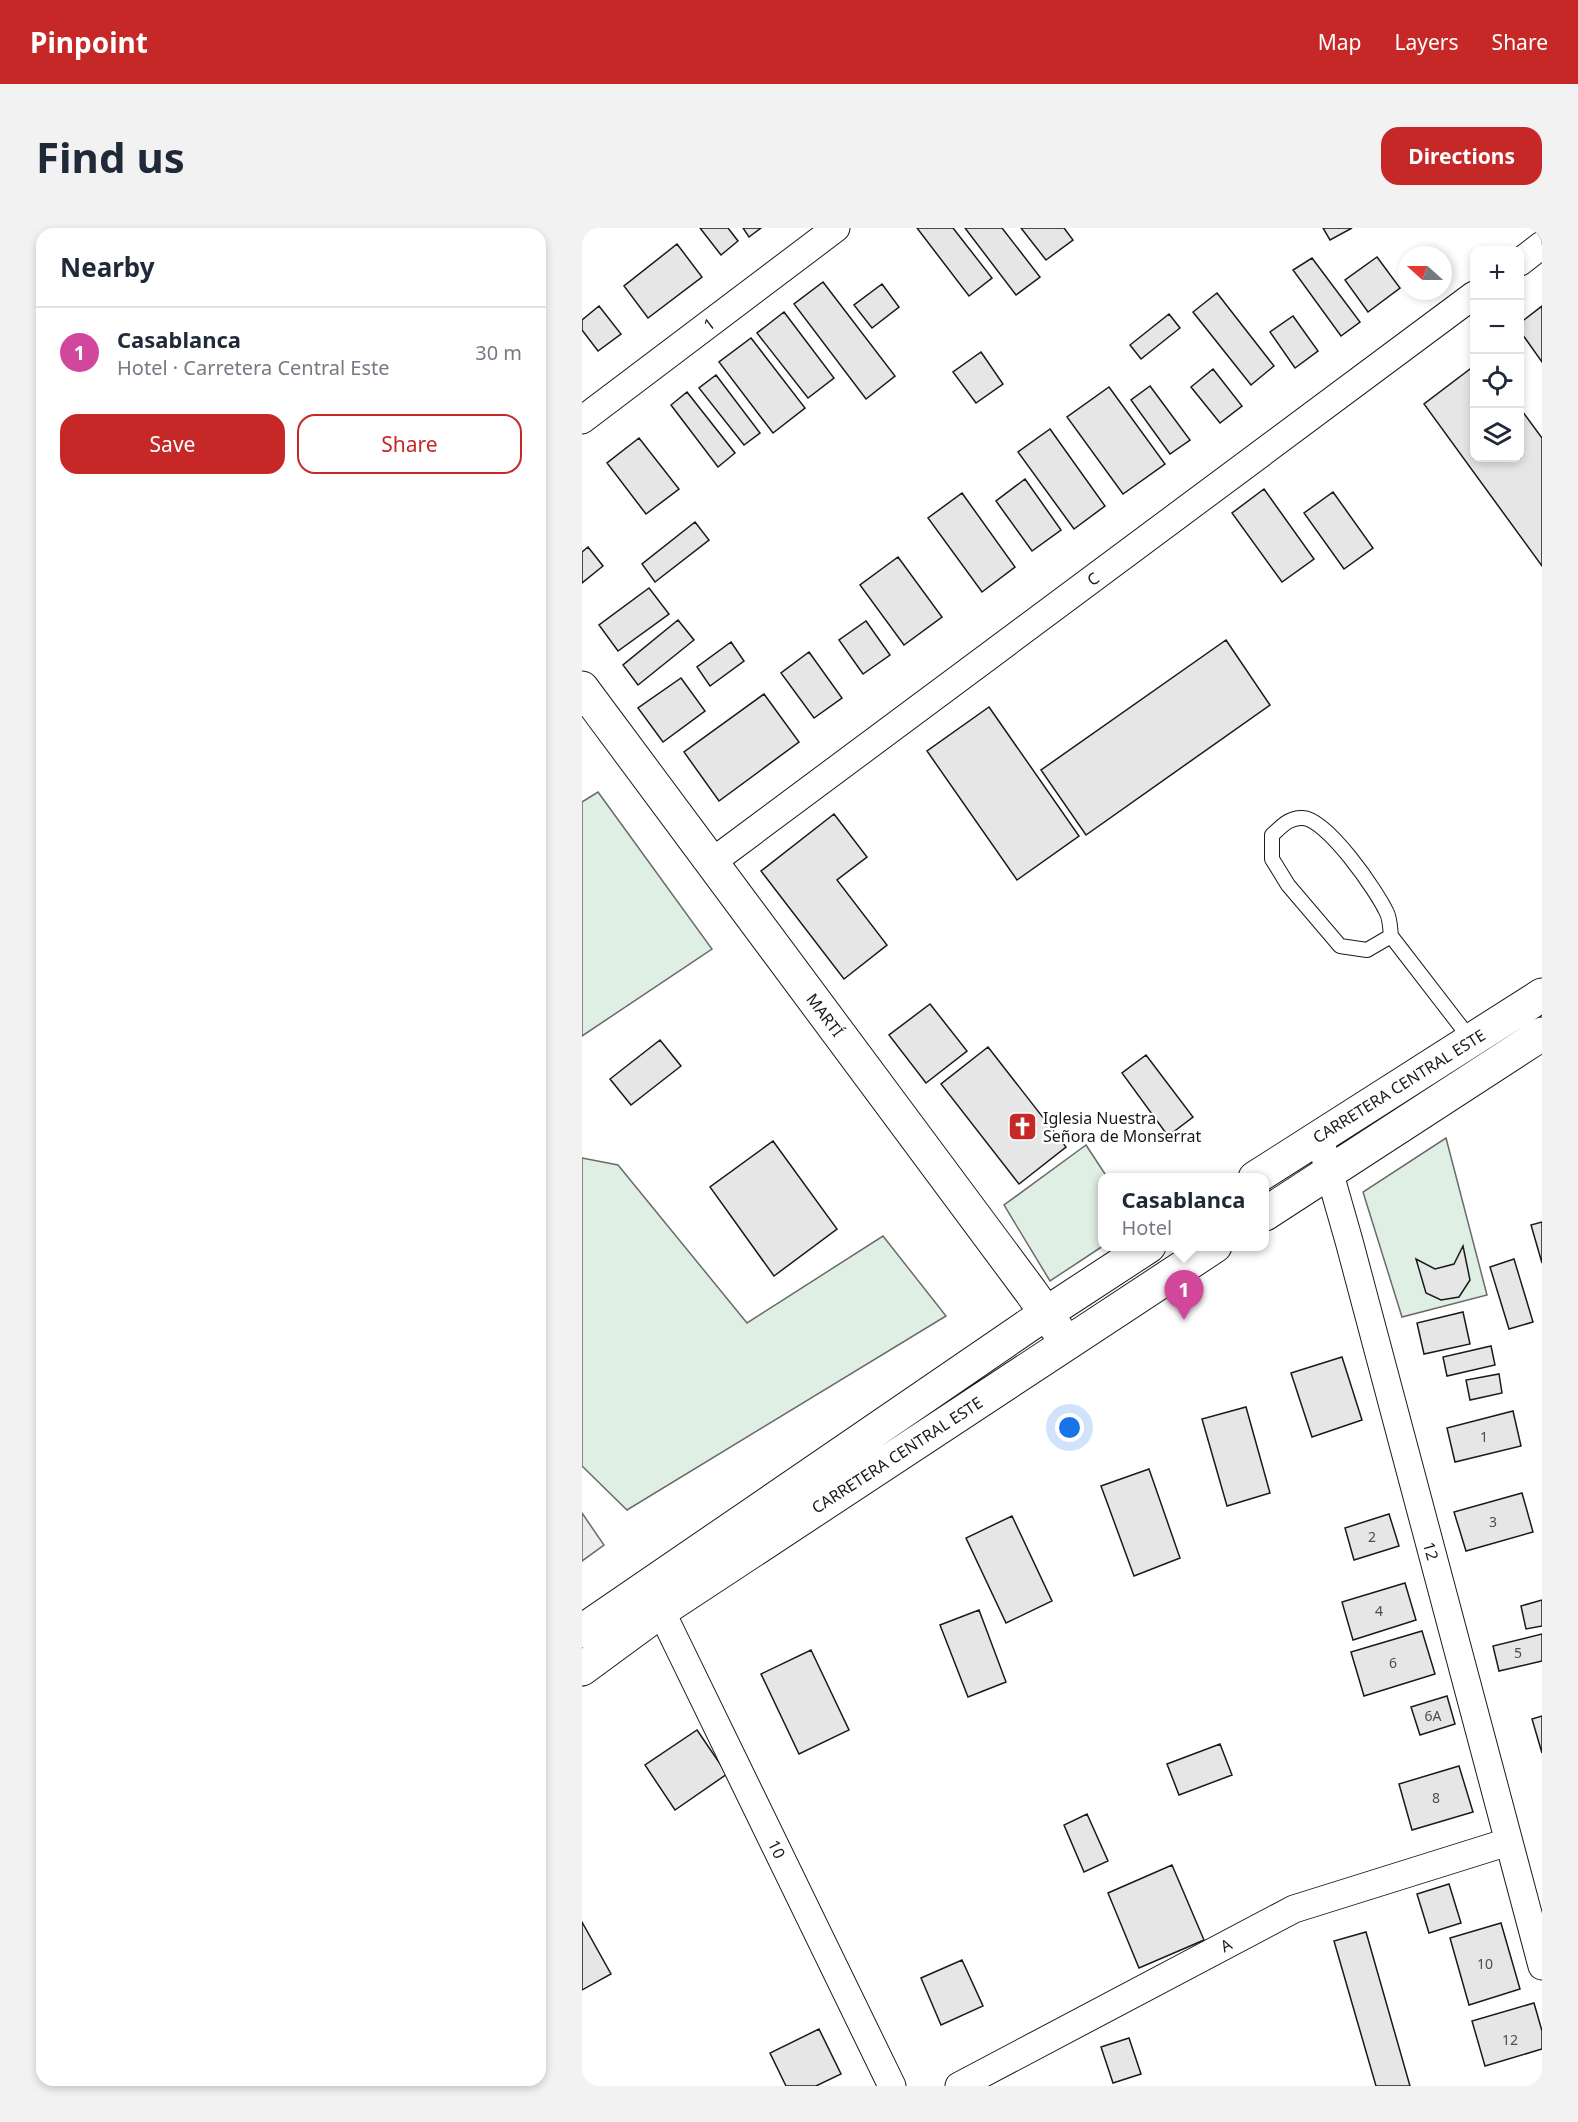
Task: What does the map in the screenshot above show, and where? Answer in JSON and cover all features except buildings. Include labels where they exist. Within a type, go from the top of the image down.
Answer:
[{"type":"main road","name":"MARTÍ","points":[[582,688],[1067,1344]]},
{"type":"main road","name":"CARRETERA CENTRAL ESTE","points":[[1269,1211],[1330,1172],[1480,1054],[1542,995]]},
{"type":"main road","name":"CARRETERA CENTRAL ESTE","points":[[1264,1173],[1319,1136],[1480,1054],[1542,1034]]},
{"type":"main road","name":"CARRETERA CENTRAL ESTE","points":[[582,1631],[1141,1251]]},
{"type":"main road","name":"CARRETERA CENTRAL ESTE","points":[[582,1669],[661,1611],[1207,1251]]},
{"type":"street","name":"1","points":[[582,420],[836,228]]},
{"type":"street","points":[[1524,259],[1542,245]]},
{"type":"street","name":"C","points":[[712,862],[1470,298]]},
{"type":"street","name":"12","points":[[1319,1136],[1542,1966]]},
{"type":"street","name":"10","points":[[661,1611],[892,2086]]},
{"type":"street","name":"A","points":[[959,2086],[1294,1910],[1508,1842]]},
{"type":"lane","points":[[1391,936],[1367,950],[1341,946],[1288,885],[1272,859],[1272,836],[1289,820],[1304,818],[1321,825],[1354,862],[1388,914],[1391,936],[1480,1054]]},
{"type":"green space","points":[[598,792],[712,949],[582,1036],[582,802]]},
{"type":"green space","points":[[1446,1138],[1487,1295],[1402,1317],[1363,1192]]},
{"type":"green space","points":[[1086,1145],[1104,1173],[1098,1173],[1098,1249],[1050,1281],[1004,1205]]},
{"type":"green space","points":[[582,1158],[618,1165],[747,1323],[883,1236],[946,1316],[627,1510],[582,1466]]},
{"type":"shaded area","points":[[582,1513],[604,1545],[582,1561]]},
{"type":"place","name":"Iglesia Nuestra Señora de Monserrat","points":[[1022,1127]]},
{"type":"place","name":"Casablanca","points":[[1184,1320]]}]
